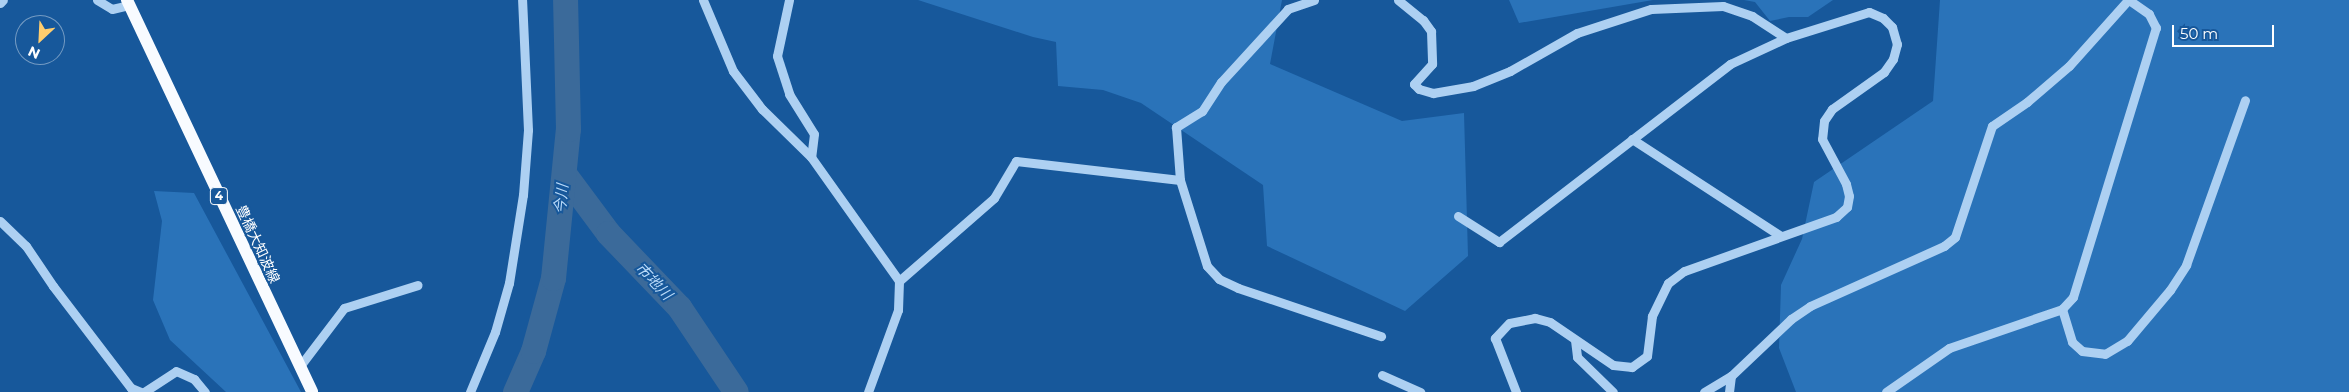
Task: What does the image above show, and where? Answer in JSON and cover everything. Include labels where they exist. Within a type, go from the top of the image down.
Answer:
[{"type":"main road","name":"豊橋大知波線","points":[[128,3],[312,392]]},
{"type":"street","points":[[0,3],[4,0]]},
{"type":"street","points":[[97,0],[112,9],[128,3]]},
{"type":"street","points":[[470,392],[495,332],[509,283],[523,195],[528,130],[522,0]]},
{"type":"street","points":[[702,0],[733,72],[762,109],[811,157],[899,281],[898,310],[868,392]]},
{"type":"street","points":[[788,0],[778,56],[789,94],[814,134],[811,157]]},
{"type":"street","points":[[1314,0],[1288,9],[1221,82],[1202,111],[1176,127],[1180,180],[1207,266],[1219,279],[1238,288],[1381,336]]},
{"type":"street","points":[[1398,0],[1423,20],[1431,32],[1432,64],[1414,84],[1419,89],[1433,93],[1474,86],[1510,71],[1577,33],[1651,9],[1723,6],[1752,16],[1786,38]]},
{"type":"street","points":[[1704,392],[1731,376],[1791,319],[1810,306],[1944,246],[1955,237],[1992,126],[2027,102],[2069,66],[2128,0],[2149,14],[2156,28],[2073,297],[2062,309],[1949,348],[1886,392]]},
{"type":"street","points":[[1458,216],[1499,242],[1730,64],[1786,38],[1869,12],[1883,18],[1892,27],[1897,44],[1893,59],[1884,72],[1832,109],[1824,122],[1822,139],[1846,184],[1849,196],[1847,207],[1836,217],[1684,271],[1668,282],[1652,316],[1646,356],[1632,367],[1613,365],[1550,322],[1535,318],[1509,323],[1498,332],[1497,347],[1516,392]]},
{"type":"street","points":[[2062,309],[2072,342],[2082,351],[2105,354],[2127,341],[2170,290],[2186,265],[2245,100]]},
{"type":"street","points":[[1632,139],[1779,236]]},
{"type":"street","points":[[899,281],[994,198],[1016,161],[1180,180]]},
{"type":"street","points":[[0,221],[26,246],[53,286],[131,388],[142,392],[176,371],[194,379],[205,392]]},
{"type":"street","points":[[300,366],[344,308],[418,285]]},
{"type":"street","points":[[1575,340],[1577,357],[1613,392]]},
{"type":"street","points":[[1382,375],[1420,392]]},
{"type":"street","points":[[1729,392],[1731,376]]},
{"type":"shaded area","points":[[918,0],[1282,0],[1270,64],[1402,121],[1464,113],[1468,256],[1405,311],[1267,246],[1263,185],[1141,103],[1103,90],[1058,86],[1056,42],[1033,37]]},
{"type":"shaded area","points":[[1509,0],[1653,0],[1519,23]]},
{"type":"shaded area","points":[[1744,0],[1833,0],[1808,17],[1789,17],[1770,21],[1755,2]]},
{"type":"shaded area","points":[[1940,0],[2349,0],[2349,392],[1796,392],[1779,348],[1781,285],[1802,239],[1814,182],[1933,101]]},
{"type":"shaded area","points":[[154,191],[194,193],[301,392],[226,392],[170,340],[153,300],[162,221]]},
{"type":"waterway","name":"今川","points":[[515,392],[533,351],[553,278],[568,129],[565,0]]},
{"type":"waterway","name":"市地川","points":[[565,175],[608,233],[679,307],[736,392]]}]
